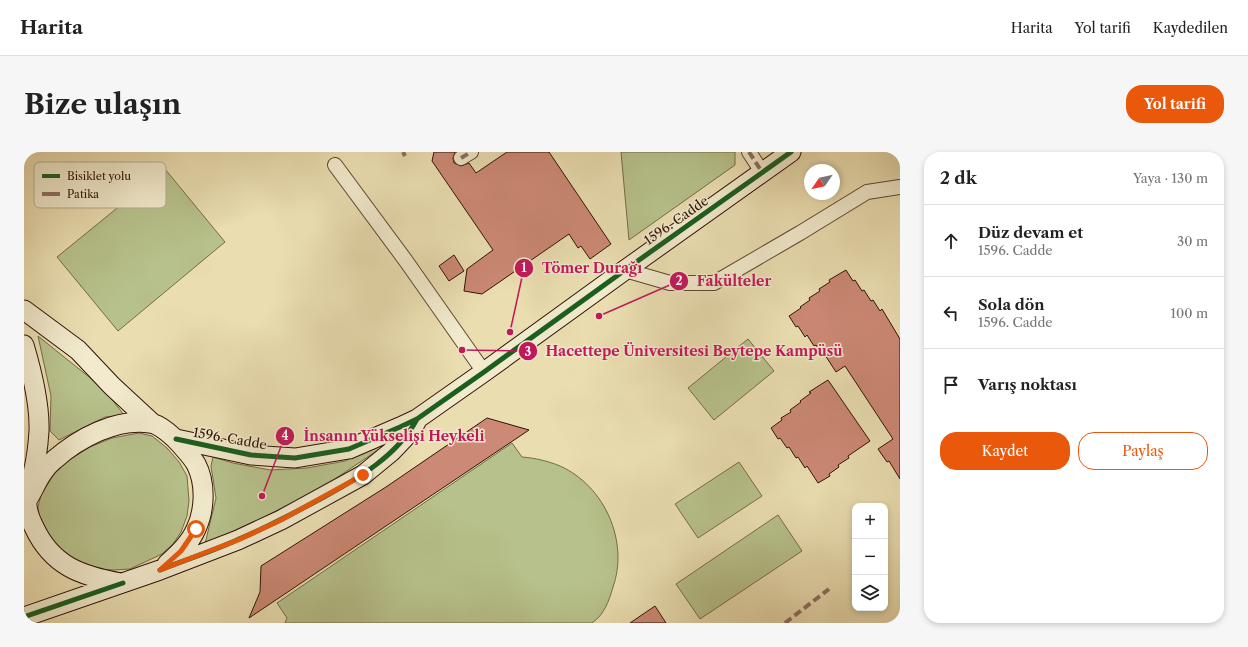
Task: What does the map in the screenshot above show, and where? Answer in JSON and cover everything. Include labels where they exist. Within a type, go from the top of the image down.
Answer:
[{"type":"street","name":"1596. Cadde","points":[[176,439],[251,455],[295,458],[349,449],[418,419],[791,152]]},
{"type":"street","points":[[748,153],[762,172]]},
{"type":"street","points":[[335,165],[406,260],[484,372]]},
{"type":"street","points":[[625,270],[670,283],[714,283],[867,192],[900,187]]},
{"type":"street","name":"1596. Cadde","points":[[24,310],[78,350],[112,386],[152,423],[176,439],[196,465],[203,487],[203,507],[196,529],[181,551],[160,570]]},
{"type":"street","points":[[24,345],[36,396],[39,431],[35,464],[25,503]]},
{"type":"street","name":"1596. Cadde","points":[[24,617],[160,570],[238,540],[281,520],[363,475],[391,452],[411,431],[418,419]]},
{"type":"street","points":[[25,503],[39,476],[53,460],[79,442],[100,431],[114,426],[138,422],[152,423]]},
{"type":"street","name":"1596. Cadde","points":[[25,503],[37,534],[55,558],[80,573],[100,579],[123,583]]},
{"type":"green space","points":[[621,152],[735,152],[735,165],[629,240]]},
{"type":"green space","points":[[166,170],[225,242],[118,331],[57,257],[117,208],[166,208]]},
{"type":"green space","points":[[38,336],[104,389],[124,415],[105,417],[59,440],[50,431],[51,396]]},
{"type":"green space","points":[[748,339],[774,371],[714,420],[688,388]]},
{"type":"green space","points":[[139,433],[152,436],[167,448],[179,462],[187,476],[189,501],[187,516],[181,532],[173,544],[162,554],[130,569],[97,569],[63,554],[40,524],[38,507],[41,495],[56,471],[70,459],[90,447],[112,438]]},
{"type":"green space","points":[[512,443],[522,457],[537,459],[560,466],[576,475],[590,487],[601,501],[609,517],[615,534],[618,552],[617,570],[608,602],[603,612],[596,620],[592,623],[285,623],[287,618],[277,603]]},
{"type":"green space","points":[[380,444],[381,448],[323,487],[264,517],[205,544],[216,498],[211,466],[213,457],[233,463],[270,470],[307,468],[345,461]]},
{"type":"green space","points":[[739,462],[762,496],[698,538],[675,504]]},
{"type":"green space","points":[[778,515],[802,551],[700,619],[676,584]]},
{"type":"building","points":[[434,152],[455,152],[453,158],[454,163],[461,166],[469,163],[476,173],[507,152],[549,152],[611,244],[590,259],[581,246],[578,248],[569,234],[482,294],[464,291],[467,269],[493,250],[432,161]]},
{"type":"building","points":[[454,255],[464,271],[449,281],[439,266]]},
{"type":"building","points":[[846,270],[862,291],[864,290],[871,301],[873,300],[880,311],[882,309],[900,339],[900,479],[889,461],[887,462],[878,449],[893,439],[845,366],[836,372],[825,355],[823,356],[816,345],[814,346],[807,335],[805,337],[789,316],[810,300],[809,298],[820,291],[819,289],[830,282],[829,280]]},
{"type":"building","points":[[828,380],[870,441],[848,456],[849,458],[838,465],[839,467],[829,474],[830,476],[818,483],[807,466],[805,468],[789,447],[787,448],[780,438],[778,439],[771,428],[782,420],[781,418],[791,412],[790,410],[801,402],[800,401],[811,393],[809,392]]},
{"type":"building","points":[[487,418],[529,430],[249,618],[260,592],[261,566],[386,487]]},
{"type":"building","points":[[655,606],[666,623],[630,623]]},
{"type":"marked path","points":[[403,152],[405,156]]},
{"type":"marked path","points":[[461,158],[471,152]]},
{"type":"marked path","points":[[749,152],[762,172]]},
{"type":"marked path","points":[[785,623],[829,589]]},
{"type":"cycle path","points":[[176,439],[251,455],[295,458],[349,449],[400,427],[417,419],[484,372],[791,152]]},
{"type":"cycle path","points":[[160,570],[220,547],[261,529],[351,482],[376,464],[399,444],[417,419]]},
{"type":"cycle path","points":[[24,617],[123,583]]},
{"type":"place","name":"Fakülteler","points":[[599,316]]},
{"type":"place","name":"Tömer Durağı","points":[[510,332]]},
{"type":"place","name":"Hacettepe Üniversitesi Beytepe Kampüsü","points":[[462,350]]},
{"type":"place","name":"İnsanın Yükselişi Heykeli","points":[[262,496]]},
{"type":"route","points":[[196,529],[181,551],[160,570],[238,540],[281,520],[363,475]]}]
